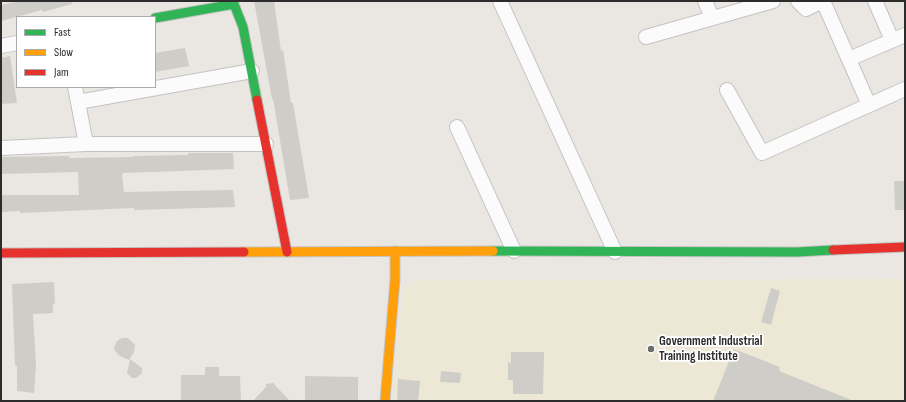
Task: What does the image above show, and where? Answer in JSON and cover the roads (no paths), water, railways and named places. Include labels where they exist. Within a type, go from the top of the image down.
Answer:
[{"type":"main road","points":[[156,18],[234,4],[243,27],[287,252]]},
{"type":"main road","points":[[1,253],[395,251],[797,252],[905,247]]},
{"type":"main road","points":[[385,401],[395,280],[395,251]]},
{"type":"street","points":[[500,1],[615,252]]},
{"type":"street","points":[[705,1],[712,18]]},
{"type":"street","points":[[646,37],[773,1]]},
{"type":"street","points":[[798,1],[806,10],[822,1],[869,105]]},
{"type":"street","points":[[849,59],[899,38],[875,1]]},
{"type":"street","points":[[1,46],[16,43]]},
{"type":"street","points":[[156,88],[252,70]]},
{"type":"street","points":[[75,88],[86,144]]},
{"type":"street","points":[[78,102],[154,88]]},
{"type":"street","points":[[727,90],[762,153],[905,89]]},
{"type":"street","points":[[457,126],[514,251]]},
{"type":"street","points":[[1,148],[86,144],[266,144]]},
{"type":"place","name":"Government Industrial Training Institute","points":[[651,349]]}]
